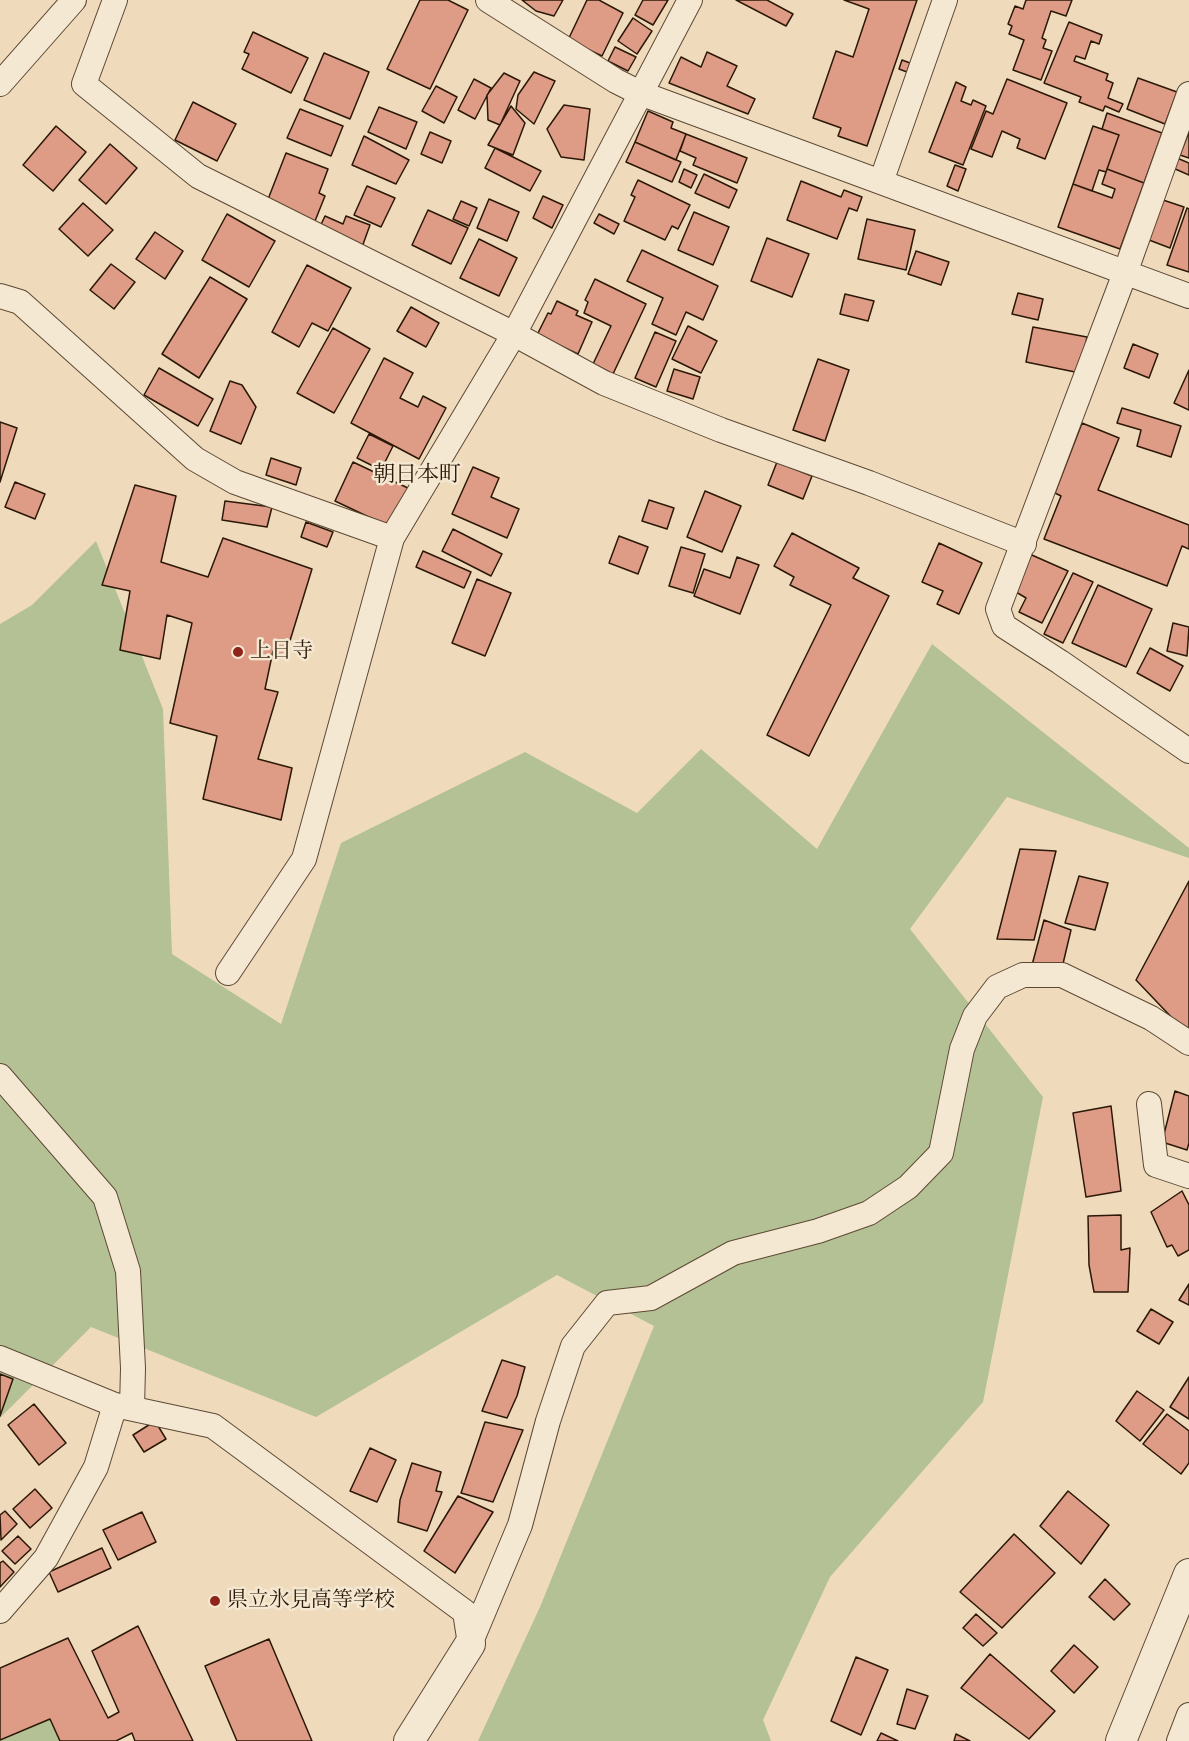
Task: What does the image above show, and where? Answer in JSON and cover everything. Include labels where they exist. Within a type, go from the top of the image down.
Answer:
[{"type":"street","points":[[0,84],[74,0]]},
{"type":"street","points":[[115,0],[84,84],[198,176],[514,334],[614,387],[721,430],[836,471],[1024,544]]},
{"type":"street","points":[[228,973],[304,859],[392,538],[514,334],[690,0]]},
{"type":"street","points":[[881,182],[945,0]]},
{"type":"street","points":[[496,2],[616,81],[640,93],[1189,296]]},
{"type":"street","points":[[1189,94],[1125,273],[998,609],[1004,626],[1189,751]]},
{"type":"street","points":[[0,296],[20,302],[195,459],[235,482],[392,538]]},
{"type":"street","points":[[410,1741],[470,1644],[520,1525],[548,1421],[573,1346],[607,1302],[651,1298],[733,1253],[818,1231],[869,1213],[908,1187],[941,1153],[962,1049],[975,1016],[997,987],[1023,975],[1062,975],[1151,1018],[1189,1043]]},
{"type":"street","points":[[0,1076],[105,1197],[128,1271],[134,1368],[124,1407],[96,1467],[46,1558],[0,1611]]},
{"type":"street","points":[[1149,1104],[1156,1165],[1189,1176]]},
{"type":"street","points":[[0,1358],[124,1407],[213,1426],[465,1612],[470,1644]]},
{"type":"street","points":[[1121,1741],[1189,1574]]},
{"type":"street","points":[[1179,1741],[1189,1714]]},
{"type":"green space","points":[[96,541],[163,709],[172,954],[281,1024],[341,843],[525,752],[637,813],[701,749],[817,849],[932,644],[1189,848],[1189,858],[1007,797],[910,929],[1043,1097],[983,1402],[830,1577],[763,1720],[771,1741],[478,1741],[540,1607],[654,1326],[557,1275],[316,1417],[91,1327],[0,1418],[0,624],[32,605]]},
{"type":"green space","points":[[50,1719],[60,1741],[0,1741],[0,1740]]},
{"type":"building","points":[[420,0],[448,0],[468,10],[430,89],[387,69]]},
{"type":"building","points":[[522,0],[563,0],[554,16],[536,11]]},
{"type":"building","points":[[587,0],[599,0],[623,13],[602,56],[568,40]]},
{"type":"building","points":[[643,0],[668,0],[653,25],[635,15]]},
{"type":"building","points":[[736,0],[767,0],[793,14],[786,26]]},
{"type":"building","points":[[844,0],[917,0],[867,146],[838,136],[841,128],[813,118],[836,51],[853,57],[869,9]]},
{"type":"building","points":[[1026,0],[1072,0],[1066,16],[1051,11],[1042,38],[1046,40],[1043,48],[1052,51],[1041,80],[1013,70],[1024,40],[1009,34],[1012,26],[1008,24],[1015,6],[1023,9]]},
{"type":"building","points":[[633,18],[652,31],[637,54],[618,41]]},
{"type":"building","points":[[1069,22],[1102,35],[1099,44],[1091,41],[1085,59],[1076,56],[1074,61],[1108,74],[1106,80],[1113,83],[1108,98],[1123,104],[1119,112],[1105,106],[1103,111],[1079,102],[1081,97],[1044,83]]},
{"type":"building","points":[[253,32],[308,58],[291,93],[242,69],[249,54],[244,52]]},
{"type":"building","points":[[615,47],[636,57],[628,71],[608,61]]},
{"type":"building","points":[[707,52],[737,66],[727,86],[755,99],[748,114],[669,83],[681,57],[701,67]]},
{"type":"building","points":[[324,53],[369,72],[350,119],[304,100]]},
{"type":"building","points":[[902,60],[910,63],[907,72],[899,69]]},
{"type":"building","points":[[534,72],[555,81],[534,124],[516,109],[518,95]]},
{"type":"building","points":[[504,73],[520,81],[500,125],[488,120],[487,95]]},
{"type":"building","points":[[1138,78],[1177,92],[1165,124],[1127,109]]},
{"type":"building","points":[[474,79],[491,88],[475,119],[458,110]]},
{"type":"building","points":[[1007,79],[1067,103],[1045,159],[1017,148],[1020,139],[1002,131],[992,157],[971,149],[986,111],[993,114]]},
{"type":"building","points":[[956,82],[966,87],[961,101],[971,105],[973,100],[986,106],[963,165],[929,152]]},
{"type":"building","points":[[436,86],[457,97],[444,123],[422,111]]},
{"type":"building","points":[[193,102],[236,124],[217,161],[175,140]]},
{"type":"building","points":[[564,105],[590,109],[584,160],[561,157],[547,129]]},
{"type":"building","points":[[511,106],[525,123],[513,155],[488,145]]},
{"type":"building","points":[[379,107],[417,122],[406,149],[368,132]]},
{"type":"building","points":[[300,109],[343,126],[331,156],[287,138]]},
{"type":"building","points":[[648,111],[673,122],[671,128],[686,134],[676,160],[635,142]]},
{"type":"building","points":[[1107,113],[1162,133],[1144,183],[1107,169],[1119,135],[1102,129]]},
{"type":"building","points":[[56,126],[86,152],[53,191],[23,165]]},
{"type":"building","points":[[1093,126],[1119,135],[1106,172],[1099,170],[1092,191],[1073,184]]},
{"type":"building","points":[[430,132],[451,141],[442,163],[421,154]]},
{"type":"building","points":[[1189,132],[1189,158],[1180,155]]},
{"type":"building","points":[[686,134],[747,158],[737,183],[693,165],[696,158],[680,151]]},
{"type":"building","points":[[364,136],[409,160],[396,184],[352,165]]},
{"type":"building","points":[[635,142],[681,162],[672,182],[626,162]]},
{"type":"building","points":[[110,144],[137,168],[106,204],[79,180]]},
{"type":"building","points":[[495,148],[541,171],[530,191],[485,168]]},
{"type":"building","points":[[286,153],[328,169],[319,193],[325,196],[313,226],[265,207]]},
{"type":"building","points":[[1177,158],[1189,163],[1189,175],[1173,168]]},
{"type":"building","points":[[955,165],[966,169],[958,191],[947,186]]},
{"type":"building","points":[[684,169],[697,175],[691,188],[679,182]]},
{"type":"building","points":[[1107,169],[1144,183],[1120,249],[1058,227],[1073,184],[1112,198],[1115,189],[1102,184]]},
{"type":"building","points":[[704,174],[737,190],[729,208],[695,193]]},
{"type":"building","points":[[638,180],[690,205],[678,229],[672,226],[665,240],[624,221],[635,197],[631,195]]},
{"type":"building","points":[[801,181],[841,197],[844,190],[862,197],[857,211],[849,208],[837,239],[787,220]]},
{"type":"building","points":[[367,186],[395,198],[381,227],[354,215]]},
{"type":"building","points":[[543,196],[563,205],[552,228],[533,218]]},
{"type":"building","points":[[489,199],[519,212],[507,241],[477,228]]},
{"type":"building","points":[[1163,200],[1184,207],[1170,248],[1149,240]]},
{"type":"building","points":[[461,201],[477,208],[469,226],[453,219]]},
{"type":"building","points":[[83,203],[113,230],[88,256],[59,229]]},
{"type":"building","points":[[1187,208],[1189,209],[1189,272],[1167,265]]},
{"type":"building","points":[[428,210],[468,228],[451,264],[412,245]]},
{"type":"building","points":[[694,212],[729,227],[713,265],[678,250]]},
{"type":"building","points":[[227,214],[275,241],[249,287],[202,260]]},
{"type":"building","points":[[599,214],[619,224],[614,234],[594,223]]},
{"type":"building","points":[[325,216],[343,224],[346,216],[370,225],[361,250],[318,231]]},
{"type":"building","points":[[867,219],[915,230],[906,270],[858,259]]},
{"type":"building","points":[[155,232],[183,251],[165,279],[136,259]]},
{"type":"building","points":[[767,238],[809,254],[792,297],[751,281]]},
{"type":"building","points":[[479,239],[517,258],[499,296],[460,278]]},
{"type":"building","points":[[642,250],[718,286],[703,320],[686,312],[676,335],[652,324],[663,298],[627,281]]},
{"type":"building","points":[[916,251],[949,262],[941,285],[908,274]]},
{"type":"building","points":[[111,264],[135,282],[114,309],[90,290]]},
{"type":"building","points":[[307,265],[351,288],[328,331],[312,323],[299,347],[272,332]]},
{"type":"building","points":[[210,277],[247,299],[199,378],[162,354]]},
{"type":"building","points":[[595,279],[646,304],[613,374],[593,364],[611,326],[584,313],[588,302],[585,300]]},
{"type":"building","points":[[1018,293],[1043,299],[1038,320],[1012,314]]},
{"type":"building","points":[[845,294],[874,301],[868,321],[840,314]]},
{"type":"building","points":[[557,301],[578,311],[576,315],[592,322],[578,354],[537,335]]},
{"type":"building","points":[[411,307],[439,323],[426,347],[397,331]]},
{"type":"building","points":[[688,326],[717,341],[701,373],[672,359]]},
{"type":"building","points":[[1033,327],[1087,337],[1080,373],[1026,362]]},
{"type":"building","points":[[333,328],[370,349],[334,413],[297,393]]},
{"type":"building","points":[[655,332],[676,341],[656,387],[635,378]]},
{"type":"building","points":[[1133,344],[1158,354],[1149,378],[1124,368]]},
{"type":"building","points":[[384,358],[413,373],[400,398],[418,407],[423,396],[446,408],[419,459],[351,423]]},
{"type":"building","points":[[818,359],[849,370],[825,441],[793,430]]},
{"type":"building","points":[[159,368],[213,399],[198,426],[144,395]]},
{"type":"building","points":[[674,369],[700,377],[693,399],[667,391]]},
{"type":"building","points":[[1189,370],[1189,410],[1174,403]]},
{"type":"building","points":[[230,381],[242,385],[256,407],[241,444],[210,431]]},
{"type":"building","points":[[1122,408],[1181,426],[1171,457],[1137,446],[1141,430],[1117,423]]},
{"type":"building","points":[[0,422],[17,428],[0,482]]},
{"type":"building","points":[[1082,423],[1119,438],[1098,490],[1189,525],[1189,549],[1182,546],[1167,586],[1044,539],[1061,496],[1055,493]]},
{"type":"building","points":[[369,434],[393,446],[381,470],[357,458]]},
{"type":"building","points":[[271,458],[301,468],[296,485],[266,475]]},
{"type":"building","points":[[353,462],[410,489],[392,528],[335,501]]},
{"type":"building","points":[[777,462],[812,476],[803,499],[768,485]]},
{"type":"building","points":[[473,467],[499,478],[491,497],[519,509],[507,538],[452,514]]},
{"type":"building","points":[[15,482],[45,494],[35,519],[5,507]]},
{"type":"building","points":[[135,485],[176,496],[161,562],[208,577],[223,538],[312,569],[285,657],[273,651],[265,689],[278,692],[258,759],[292,768],[281,820],[203,799],[217,736],[170,723],[192,623],[167,615],[160,659],[120,650],[130,591],[102,585]]},
{"type":"building","points":[[705,491],[741,506],[722,552],[687,537]]},
{"type":"building","points":[[649,500],[674,508],[667,529],[642,521]]},
{"type":"building","points":[[225,501],[272,507],[267,527],[222,520]]},
{"type":"building","points":[[306,522],[333,532],[327,547],[301,537]]},
{"type":"building","points":[[453,529],[502,554],[491,576],[442,551]]},
{"type":"building","points":[[792,533],[859,568],[853,578],[889,596],[809,756],[767,735],[831,605],[790,585],[794,577],[774,566]]},
{"type":"building","points":[[619,536],[648,547],[638,574],[609,563]]},
{"type":"building","points":[[939,543],[982,563],[959,614],[937,604],[943,591],[922,582]]},
{"type":"building","points":[[681,547],[705,554],[693,593],[669,586]]},
{"type":"building","points":[[423,551],[471,572],[464,588],[416,567]]},
{"type":"building","points":[[1025,552],[1068,571],[1042,623],[1019,612],[1026,598],[1011,589]]},
{"type":"building","points":[[737,557],[759,565],[740,614],[694,596],[704,569],[730,578]]},
{"type":"building","points":[[1073,573],[1093,582],[1063,643],[1044,634]]},
{"type":"building","points":[[477,579],[511,593],[485,656],[452,643]]},
{"type":"building","points":[[1098,585],[1152,609],[1126,667],[1072,643]]},
{"type":"building","points":[[1173,623],[1189,627],[1187,656],[1167,651]]},
{"type":"building","points":[[1150,648],[1183,666],[1170,691],[1137,673]]},
{"type":"building","points":[[1020,849],[1056,851],[1034,940],[997,939]]},
{"type":"building","points":[[1079,876],[1108,883],[1095,930],[1065,923]]},
{"type":"building","points":[[1189,881],[1189,1029],[1176,1022],[1136,980]]},
{"type":"building","points":[[1044,920],[1071,930],[1062,968],[1032,965]]},
{"type":"building","points":[[1175,1091],[1189,1096],[1187,1150],[1162,1142]]},
{"type":"building","points":[[1111,1106],[1121,1191],[1086,1197],[1073,1113]]},
{"type":"building","points":[[1182,1191],[1189,1205],[1189,1250],[1178,1256],[1172,1245],[1167,1247],[1151,1212]]},
{"type":"building","points":[[1121,1215],[1121,1250],[1130,1248],[1128,1292],[1094,1292],[1089,1265],[1088,1216]]},
{"type":"building","points":[[1189,1284],[1189,1305],[1179,1300]]},
{"type":"building","points":[[1151,1309],[1173,1322],[1159,1344],[1137,1331]]},
{"type":"building","points":[[502,1360],[525,1367],[517,1396],[507,1418],[482,1411]]},
{"type":"building","points":[[0,1374],[13,1379],[0,1416]]},
{"type":"building","points":[[1189,1377],[1189,1419],[1170,1407]]},
{"type":"building","points":[[1137,1391],[1164,1410],[1140,1441],[1116,1421]]},
{"type":"building","points":[[34,1404],[66,1443],[39,1465],[8,1425]]},
{"type":"building","points":[[1167,1414],[1189,1431],[1189,1463],[1181,1474],[1143,1444]]},
{"type":"building","points":[[155,1421],[166,1439],[144,1452],[133,1435]]},
{"type":"building","points":[[485,1422],[523,1430],[493,1502],[461,1493]]},
{"type":"building","points":[[370,1448],[396,1460],[377,1502],[350,1491]]},
{"type":"building","points":[[412,1463],[441,1472],[436,1491],[442,1492],[427,1531],[398,1522],[400,1500]]},
{"type":"building","points":[[35,1489],[52,1508],[30,1528],[13,1509]]},
{"type":"building","points":[[1068,1491],[1109,1525],[1081,1564],[1040,1526]]},
{"type":"building","points":[[458,1496],[493,1512],[455,1573],[424,1551]]},
{"type":"building","points":[[5,1511],[17,1524],[1,1540],[0,1515]]},
{"type":"building","points":[[142,1512],[156,1542],[118,1560],[103,1530]]},
{"type":"building","points":[[1014,1534],[1055,1573],[1002,1628],[960,1592]]},
{"type":"building","points":[[18,1536],[31,1549],[15,1564],[2,1551]]},
{"type":"building","points":[[102,1548],[111,1568],[58,1592],[49,1572]]},
{"type":"building","points":[[3,1561],[14,1572],[0,1587],[0,1563]]},
{"type":"building","points":[[1105,1579],[1130,1604],[1114,1620],[1089,1597]]},
{"type":"building","points":[[976,1614],[997,1633],[983,1646],[963,1628]]},
{"type":"building","points":[[138,1626],[193,1741],[135,1741],[132,1733],[116,1741],[60,1741],[50,1719],[0,1740],[0,1668],[68,1638],[108,1718],[119,1712],[92,1651]]},
{"type":"building","points":[[269,1639],[312,1741],[237,1741],[205,1666]]},
{"type":"building","points":[[1074,1645],[1098,1667],[1074,1693],[1051,1671]]},
{"type":"building","points":[[990,1654],[1055,1711],[1029,1739],[961,1688]]},
{"type":"building","points":[[856,1657],[888,1670],[861,1735],[831,1721]]},
{"type":"building","points":[[907,1689],[928,1696],[915,1729],[897,1724]]},
{"type":"building","points":[[881,1733],[898,1741],[877,1741]]},
{"type":"building","points":[[956,1734],[970,1741],[954,1741]]},
{"type":"place","name":"上日寺","points":[[238,652]]},
{"type":"place","name":"県立氷見高等学校","points":[[215,1601]]},
{"type":"district","name":"朝日本町","points":[[417,476]]}]
